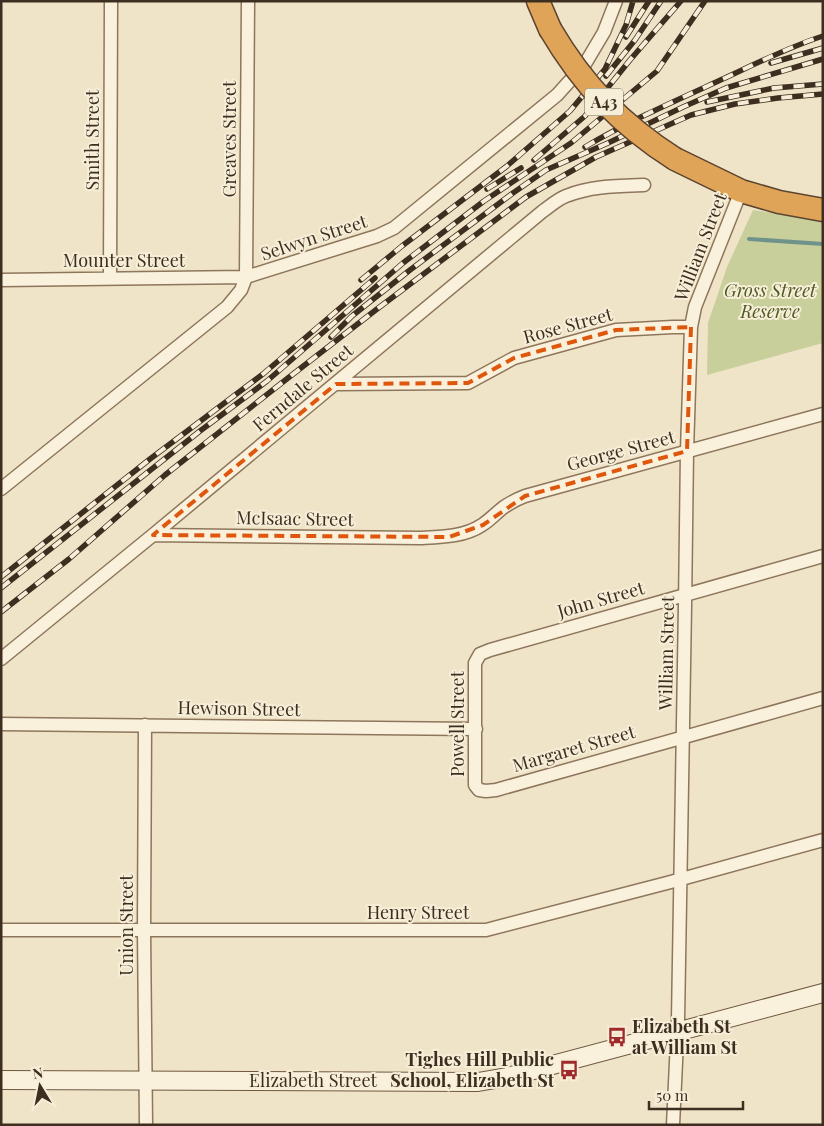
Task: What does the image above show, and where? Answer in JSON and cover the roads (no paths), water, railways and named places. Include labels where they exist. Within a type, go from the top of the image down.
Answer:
[{"type":"highway","name":"A43","points":[[538,1],[556,26]]},
{"type":"highway","name":"A43","points":[[555,1],[556,26],[561,47],[574,66],[602,100],[656,147],[708,161],[747,178],[788,189],[823,195]]},
{"type":"highway","name":"A43","points":[[679,154],[741,191],[779,202],[823,210]]},
{"type":"main road","name":"Elizabeth Street","points":[[1,1080],[478,1082],[507,1077],[823,993]]},
{"type":"street","name":"Smith Street","points":[[110,278],[111,1]]},
{"type":"street","name":"Greaves Street","points":[[246,277],[248,1]]},
{"type":"street","name":"Selwyn Street","points":[[1,489],[227,307],[241,290],[246,277],[377,236],[394,228],[557,95],[585,64],[604,32],[616,1]]},
{"type":"street","name":"Ferndale Street","points":[[1,659],[154,536],[543,211],[564,197],[602,186],[644,185]]},
{"type":"street","name":"William Street","points":[[674,1125],[691,327],[695,306],[741,191]]},
{"type":"street","name":"Mounter Street","points":[[1,280],[246,277]]},
{"type":"street","name":"Rose Street","points":[[336,384],[468,384],[514,358],[616,330],[673,326],[691,327]]},
{"type":"street","name":"George Street","points":[[436,538],[462,534],[473,530],[483,525],[503,508],[525,496],[823,414]]},
{"type":"street","name":"McIsaac Street","points":[[154,536],[436,538]]},
{"type":"street","name":"John Street","points":[[478,657],[480,654],[490,650],[823,556]]},
{"type":"street","name":"Powell Street","points":[[478,657],[475,664],[475,785],[479,790]]},
{"type":"street","name":"Margaret Street","points":[[479,790],[496,790],[823,698]]},
{"type":"street","name":"Hewison Street","points":[[1,724],[476,729]]},
{"type":"street","name":"Union Street","points":[[145,725],[144,931],[146,1125]]},
{"type":"street","name":"Henry Street","points":[[1,930],[486,930],[823,840]]},
{"type":"waterway","points":[[749,239],[823,244]]},
{"type":"railway","points":[[361,280],[402,246],[507,166],[570,111],[605,69],[626,25],[633,1]]},
{"type":"railway","points":[[626,37],[649,1]]},
{"type":"railway","points":[[606,76],[635,40],[661,1]]},
{"type":"railway","points":[[534,160],[585,116],[681,1]]},
{"type":"railway","points":[[1,588],[200,431],[267,381],[403,263],[484,201],[571,143],[657,71],[705,1]]},
{"type":"railway","points":[[585,147],[671,103],[773,56],[823,36]]},
{"type":"railway","points":[[771,63],[823,48]]},
{"type":"railway","points":[[331,337],[352,316],[410,270],[546,170],[726,88],[823,59]]},
{"type":"railway","points":[[707,102],[774,88],[823,84]]},
{"type":"railway","points":[[1,612],[69,559],[165,475],[377,309],[526,197],[596,157],[691,115],[735,104],[823,94]]},
{"type":"railway","points":[[487,189],[521,168]]},
{"type":"railway","points":[[1,577],[150,459],[263,374],[375,278]]},
{"type":"place","name":"Elizabeth St at William St","points":[[617,1037]]},
{"type":"place","name":"Tighes Hill Public School, Elizabeth St","points":[[569,1070]]},
{"type":"park label","name":"Gross Street Reserve","points":[[770,301]]}]
